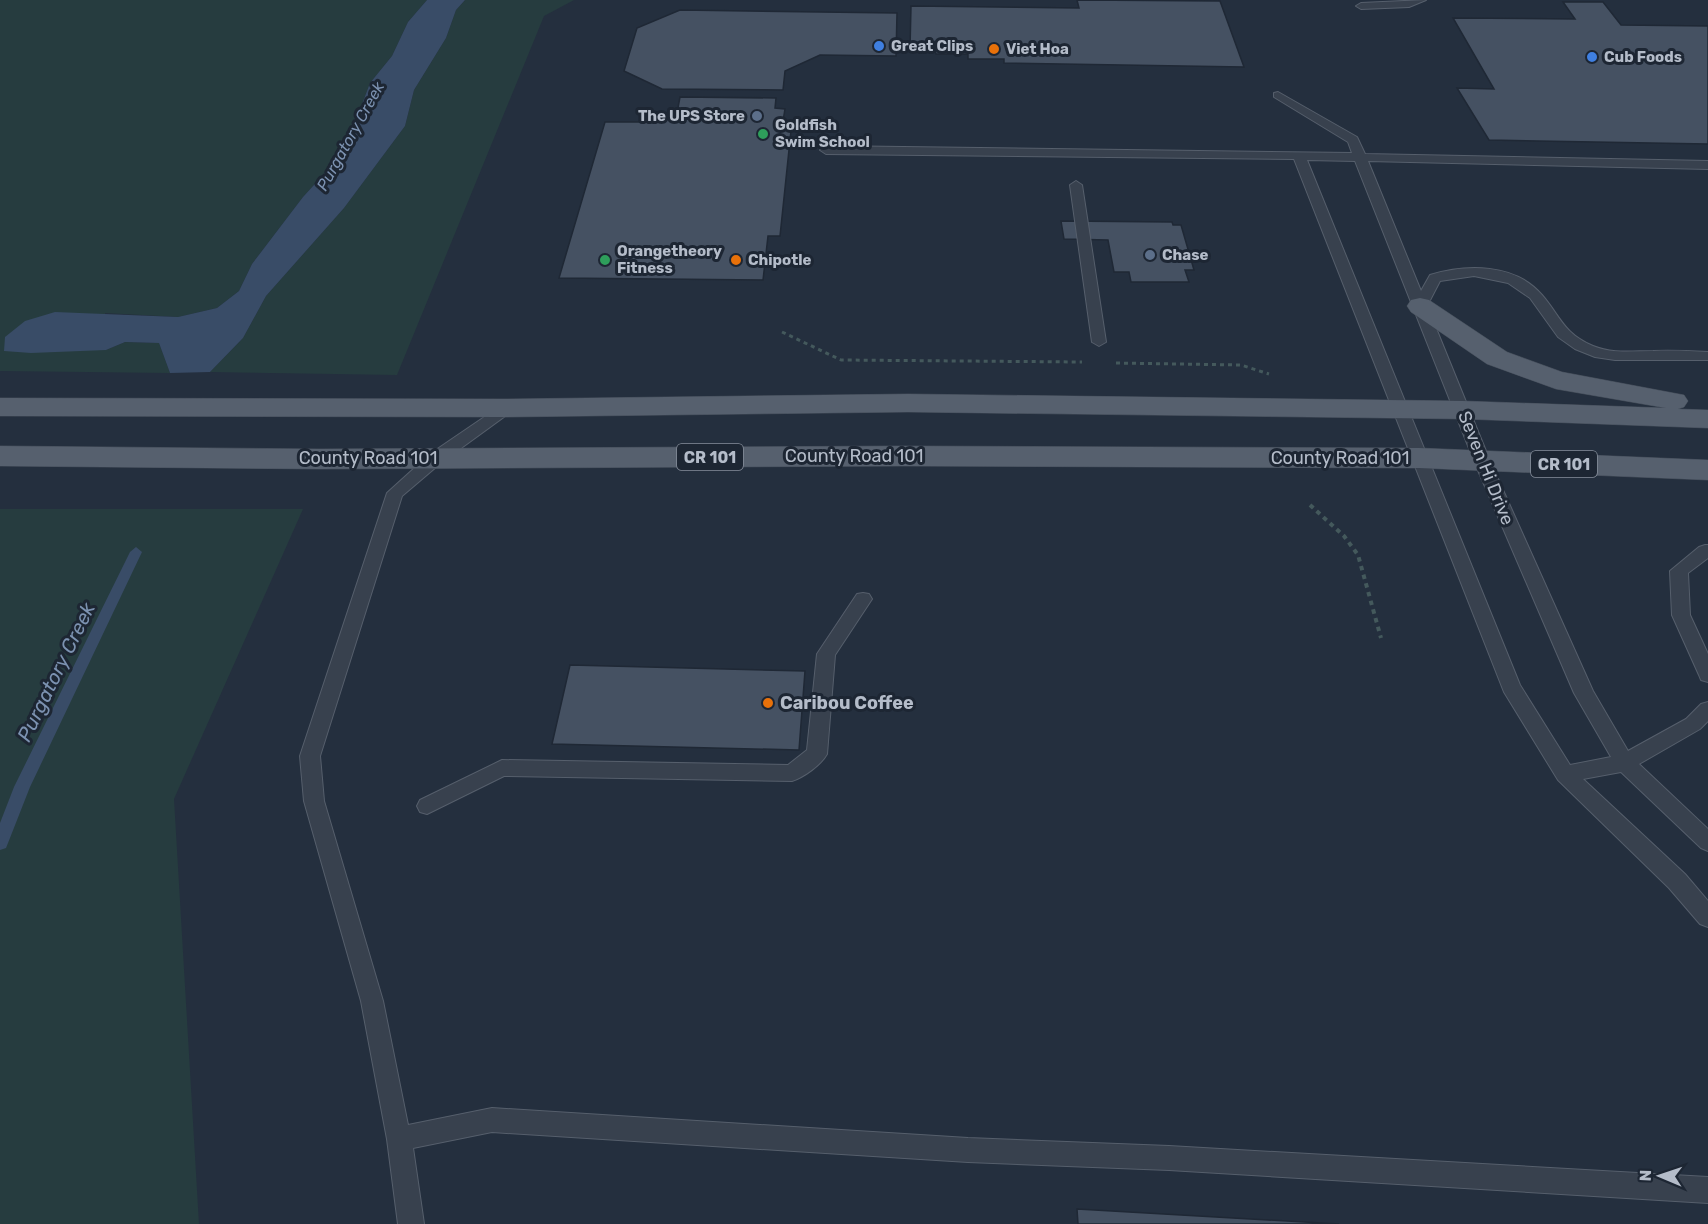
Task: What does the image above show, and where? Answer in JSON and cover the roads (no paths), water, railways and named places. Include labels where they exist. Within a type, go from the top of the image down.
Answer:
[{"type":"main road","points":[[1420,306],[1497,357],[1556,380],[1708,407]]},
{"type":"main road","points":[[0,407],[507,408],[908,403],[1462,410],[1708,419]]},
{"type":"main road","name":"County Road 101","points":[[0,456],[321,459],[903,456],[1419,458],[1708,470]]},
{"type":"lane","points":[[1361,6],[1409,4],[1421,0]]},
{"type":"lane","name":"Seven Hi Drive","points":[[1278,94],[1353,140],[1482,461],[1584,693],[1625,763],[1708,842]]},
{"type":"lane","points":[[826,150],[1299,156],[1708,165]]},
{"type":"lane","points":[[1299,156],[1511,687],[1565,774],[1677,881],[1708,917]]},
{"type":"lane","points":[[1076,185],[1099,342]]},
{"type":"lane","points":[[1420,306],[1435,278],[1456,272],[1485,272],[1505,277],[1523,286],[1536,296],[1552,321],[1575,343],[1594,352],[1621,357],[1708,356]]},
{"type":"lane","points":[[411,1224],[399,1139],[372,1001],[314,801],[310,756],[395,494],[436,458],[507,408]]},
{"type":"lane","points":[[1708,551],[1679,571],[1681,615],[1708,675]]},
{"type":"lane","points":[[427,806],[502,768],[792,773],[817,754],[826,654],[862,599]]},
{"type":"lane","points":[[1565,774],[1625,763],[1693,723],[1708,709]]},
{"type":"lane","points":[[399,1139],[492,1120],[663,1128],[968,1150],[1169,1158],[1708,1190]]},
{"type":"water","points":[[427,0],[465,0],[456,10],[446,38],[414,90],[405,126],[344,208],[266,296],[243,338],[210,372],[170,373],[159,343],[125,342],[106,350],[31,353],[4,351],[5,337],[25,321],[55,312],[178,317],[217,308],[239,291],[252,264],[303,197],[344,152],[370,83],[392,56],[408,22]]},
{"type":"waterway","name":"Purgatory Creek","points":[[0,843],[22,787],[136,552]]},
{"type":"place","name":"Great Clips","points":[[879,46]]},
{"type":"place","name":"Viet Hoa","points":[[994,49]]},
{"type":"place","name":"Cub Foods","points":[[1592,57]]},
{"type":"place","name":"The UPS Store","points":[[757,116]]},
{"type":"place","name":"Goldfish Swim School","points":[[763,134]]},
{"type":"place","name":"Chase","points":[[1150,255]]},
{"type":"place","name":"Orangetheory Fitness","points":[[605,260]]},
{"type":"place","name":"Chipotle","points":[[736,260]]},
{"type":"place","name":"Caribou Coffee","points":[[768,703]]}]
